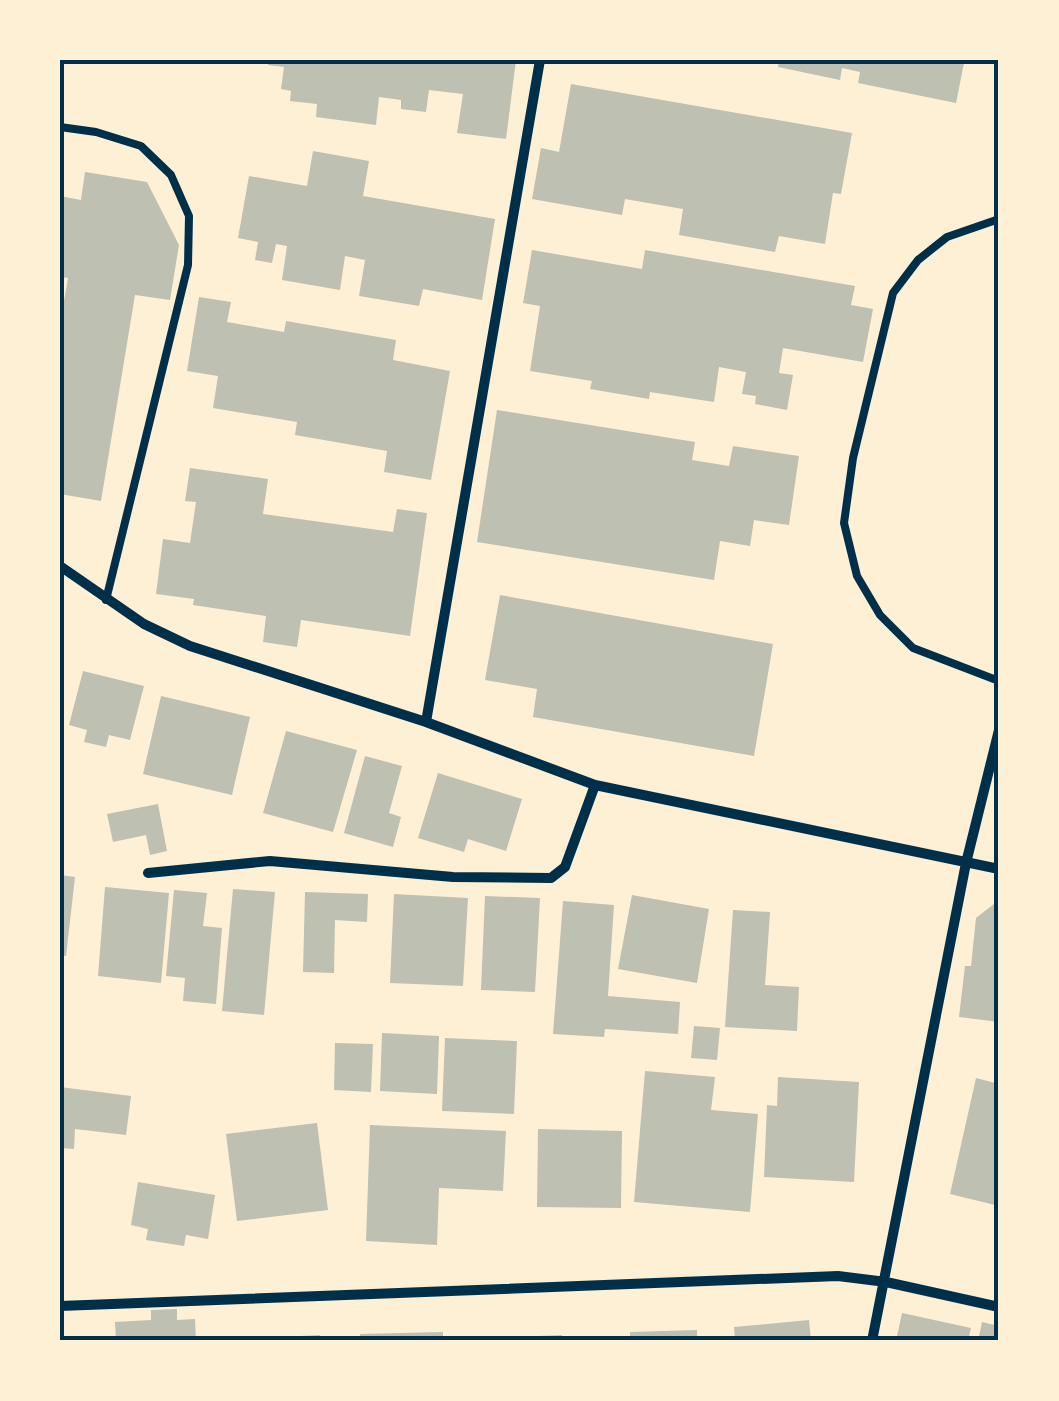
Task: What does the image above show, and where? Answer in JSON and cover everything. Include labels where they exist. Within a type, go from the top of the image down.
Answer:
[{"type":"street","points":[[426,722],[540,60]]},
{"type":"street","points":[[60,566],[144,624],[190,646],[426,722],[595,785],[999,869]]},
{"type":"street","points":[[872,1341],[966,863],[999,730]]},
{"type":"street","points":[[148,873],[270,860],[453,877],[551,878],[565,867],[595,785]]},
{"type":"street","points":[[60,1306],[838,1276],[886,1282],[999,1307]]},
{"type":"lane","points":[[60,127],[96,132],[141,146],[172,175],[188,216],[188,265],[106,600]]},
{"type":"lane","points":[[999,219],[947,237],[918,260],[894,293],[853,458],[844,523],[857,576],[880,615],[913,648],[999,681]]},
{"type":"building","points":[[269,60],[516,60],[506,139],[457,133],[463,94],[429,90],[426,112],[401,109],[401,100],[379,97],[376,125],[316,117],[317,104],[290,101],[291,91],[281,89],[284,67],[268,65]]},
{"type":"building","points":[[779,60],[964,63],[956,103],[858,83],[860,72],[842,68],[840,80],[778,67]]},
{"type":"building","points":[[571,84],[852,133],[841,194],[833,193],[825,244],[779,236],[775,252],[679,235],[683,209],[625,199],[622,215],[532,199],[541,148],[559,152]]},
{"type":"building","points":[[313,151],[369,161],[363,196],[495,219],[482,300],[423,289],[419,306],[359,296],[365,260],[345,256],[340,290],[282,280],[287,246],[276,244],[272,263],[255,260],[258,242],[238,238],[249,176],[307,186]]},
{"type":"building","points":[[85,172],[147,182],[179,245],[170,300],[135,295],[101,501],[60,494],[60,306],[63,307],[68,278],[60,277],[60,196],[81,200]]},
{"type":"building","points":[[532,250],[642,269],[645,250],[855,286],[851,305],[873,309],[863,362],[783,348],[779,373],[793,375],[787,410],[755,404],[756,396],[742,394],[746,372],[719,367],[714,402],[650,392],[649,399],[590,389],[592,381],[530,371],[540,306],[523,303]]},
{"type":"building","points":[[199,297],[231,302],[227,322],[284,332],[286,321],[396,340],[393,360],[450,371],[431,480],[384,472],[387,451],[295,435],[297,422],[213,408],[218,376],[187,371]]},
{"type":"building","points":[[497,410],[695,442],[692,460],[729,466],[733,446],[799,456],[789,525],[754,520],[750,546],[720,541],[714,580],[477,542]]},
{"type":"building","points":[[190,468],[268,479],[263,514],[393,532],[397,509],[427,513],[410,636],[301,620],[297,647],[263,642],[266,616],[193,605],[194,599],[156,594],[163,539],[190,543],[196,502],[185,501]]},
{"type":"building","points":[[500,595],[773,644],[754,756],[533,717],[537,689],[485,680]]},
{"type":"building","points":[[83,671],[144,686],[130,740],[109,735],[106,747],[84,742],[87,730],[69,725]]},
{"type":"building","points":[[161,696],[250,717],[232,795],[143,774]]},
{"type":"building","points":[[286,731],[357,750],[333,832],[263,813]]},
{"type":"building","points":[[365,756],[402,766],[389,813],[401,817],[393,847],[344,833]]},
{"type":"building","points":[[438,773],[522,799],[506,851],[468,839],[464,852],[418,838]]},
{"type":"building","points":[[158,804],[167,851],[150,855],[146,835],[113,842],[107,814]]},
{"type":"building","points":[[60,875],[75,877],[66,956],[60,955]]},
{"type":"building","points":[[105,887],[169,893],[161,983],[98,976]]},
{"type":"building","points":[[233,889],[275,892],[264,1015],[222,1011]]},
{"type":"building","points":[[174,890],[207,893],[203,926],[222,928],[216,1004],[183,1001],[185,978],[166,976]]},
{"type":"building","points":[[305,892],[368,894],[367,922],[335,920],[334,973],[303,972]]},
{"type":"building","points":[[394,894],[468,898],[463,986],[390,983]]},
{"type":"building","points":[[632,895],[709,909],[697,983],[618,969]]},
{"type":"building","points":[[485,896],[540,898],[535,992],[481,990]]},
{"type":"building","points":[[999,900],[999,1022],[959,1017],[965,966],[971,966],[976,918]]},
{"type":"building","points":[[563,901],[614,905],[608,996],[680,1002],[678,1034],[605,1029],[604,1037],[553,1034]]},
{"type":"building","points":[[733,910],[770,912],[765,985],[799,987],[797,1031],[725,1027]]},
{"type":"building","points":[[694,1026],[720,1028],[717,1060],[691,1058]]},
{"type":"building","points":[[382,1033],[439,1036],[437,1094],[380,1091]]},
{"type":"building","points":[[445,1038],[517,1041],[514,1114],[442,1111]]},
{"type":"building","points":[[335,1043],[373,1044],[371,1092],[334,1090]]},
{"type":"building","points":[[645,1071],[715,1077],[711,1110],[758,1114],[750,1212],[634,1202]]},
{"type":"building","points":[[778,1077],[859,1082],[854,1182],[764,1177],[767,1105],[777,1106]]},
{"type":"building","points":[[976,1078],[999,1084],[999,1206],[950,1194]]},
{"type":"building","points":[[60,1087],[131,1096],[126,1135],[75,1129],[74,1149],[60,1148]]},
{"type":"building","points":[[317,1123],[328,1210],[237,1221],[226,1134]]},
{"type":"building","points":[[370,1125],[506,1131],[503,1191],[439,1188],[437,1245],[366,1241]]},
{"type":"building","points":[[538,1129],[622,1131],[621,1208],[537,1207]]},
{"type":"building","points":[[138,1182],[215,1195],[208,1239],[186,1235],[184,1246],[146,1240],[148,1229],[131,1225]]},
{"type":"building","points":[[177,1309],[177,1320],[195,1319],[196,1341],[116,1341],[115,1322],[151,1320],[151,1310]]},
{"type":"building","points":[[902,1313],[971,1328],[968,1341],[896,1341]]},
{"type":"building","points":[[809,1320],[811,1341],[735,1341],[734,1327]]},
{"type":"building","points":[[982,1322],[999,1326],[999,1341],[978,1341]]},
{"type":"building","points":[[697,1330],[697,1341],[630,1341],[630,1332]]},
{"type":"building","points":[[443,1332],[443,1341],[360,1341],[360,1334]]},
{"type":"building","points":[[320,1335],[321,1341],[260,1341],[260,1338]]},
{"type":"building","points":[[562,1335],[562,1341],[486,1338]]}]
